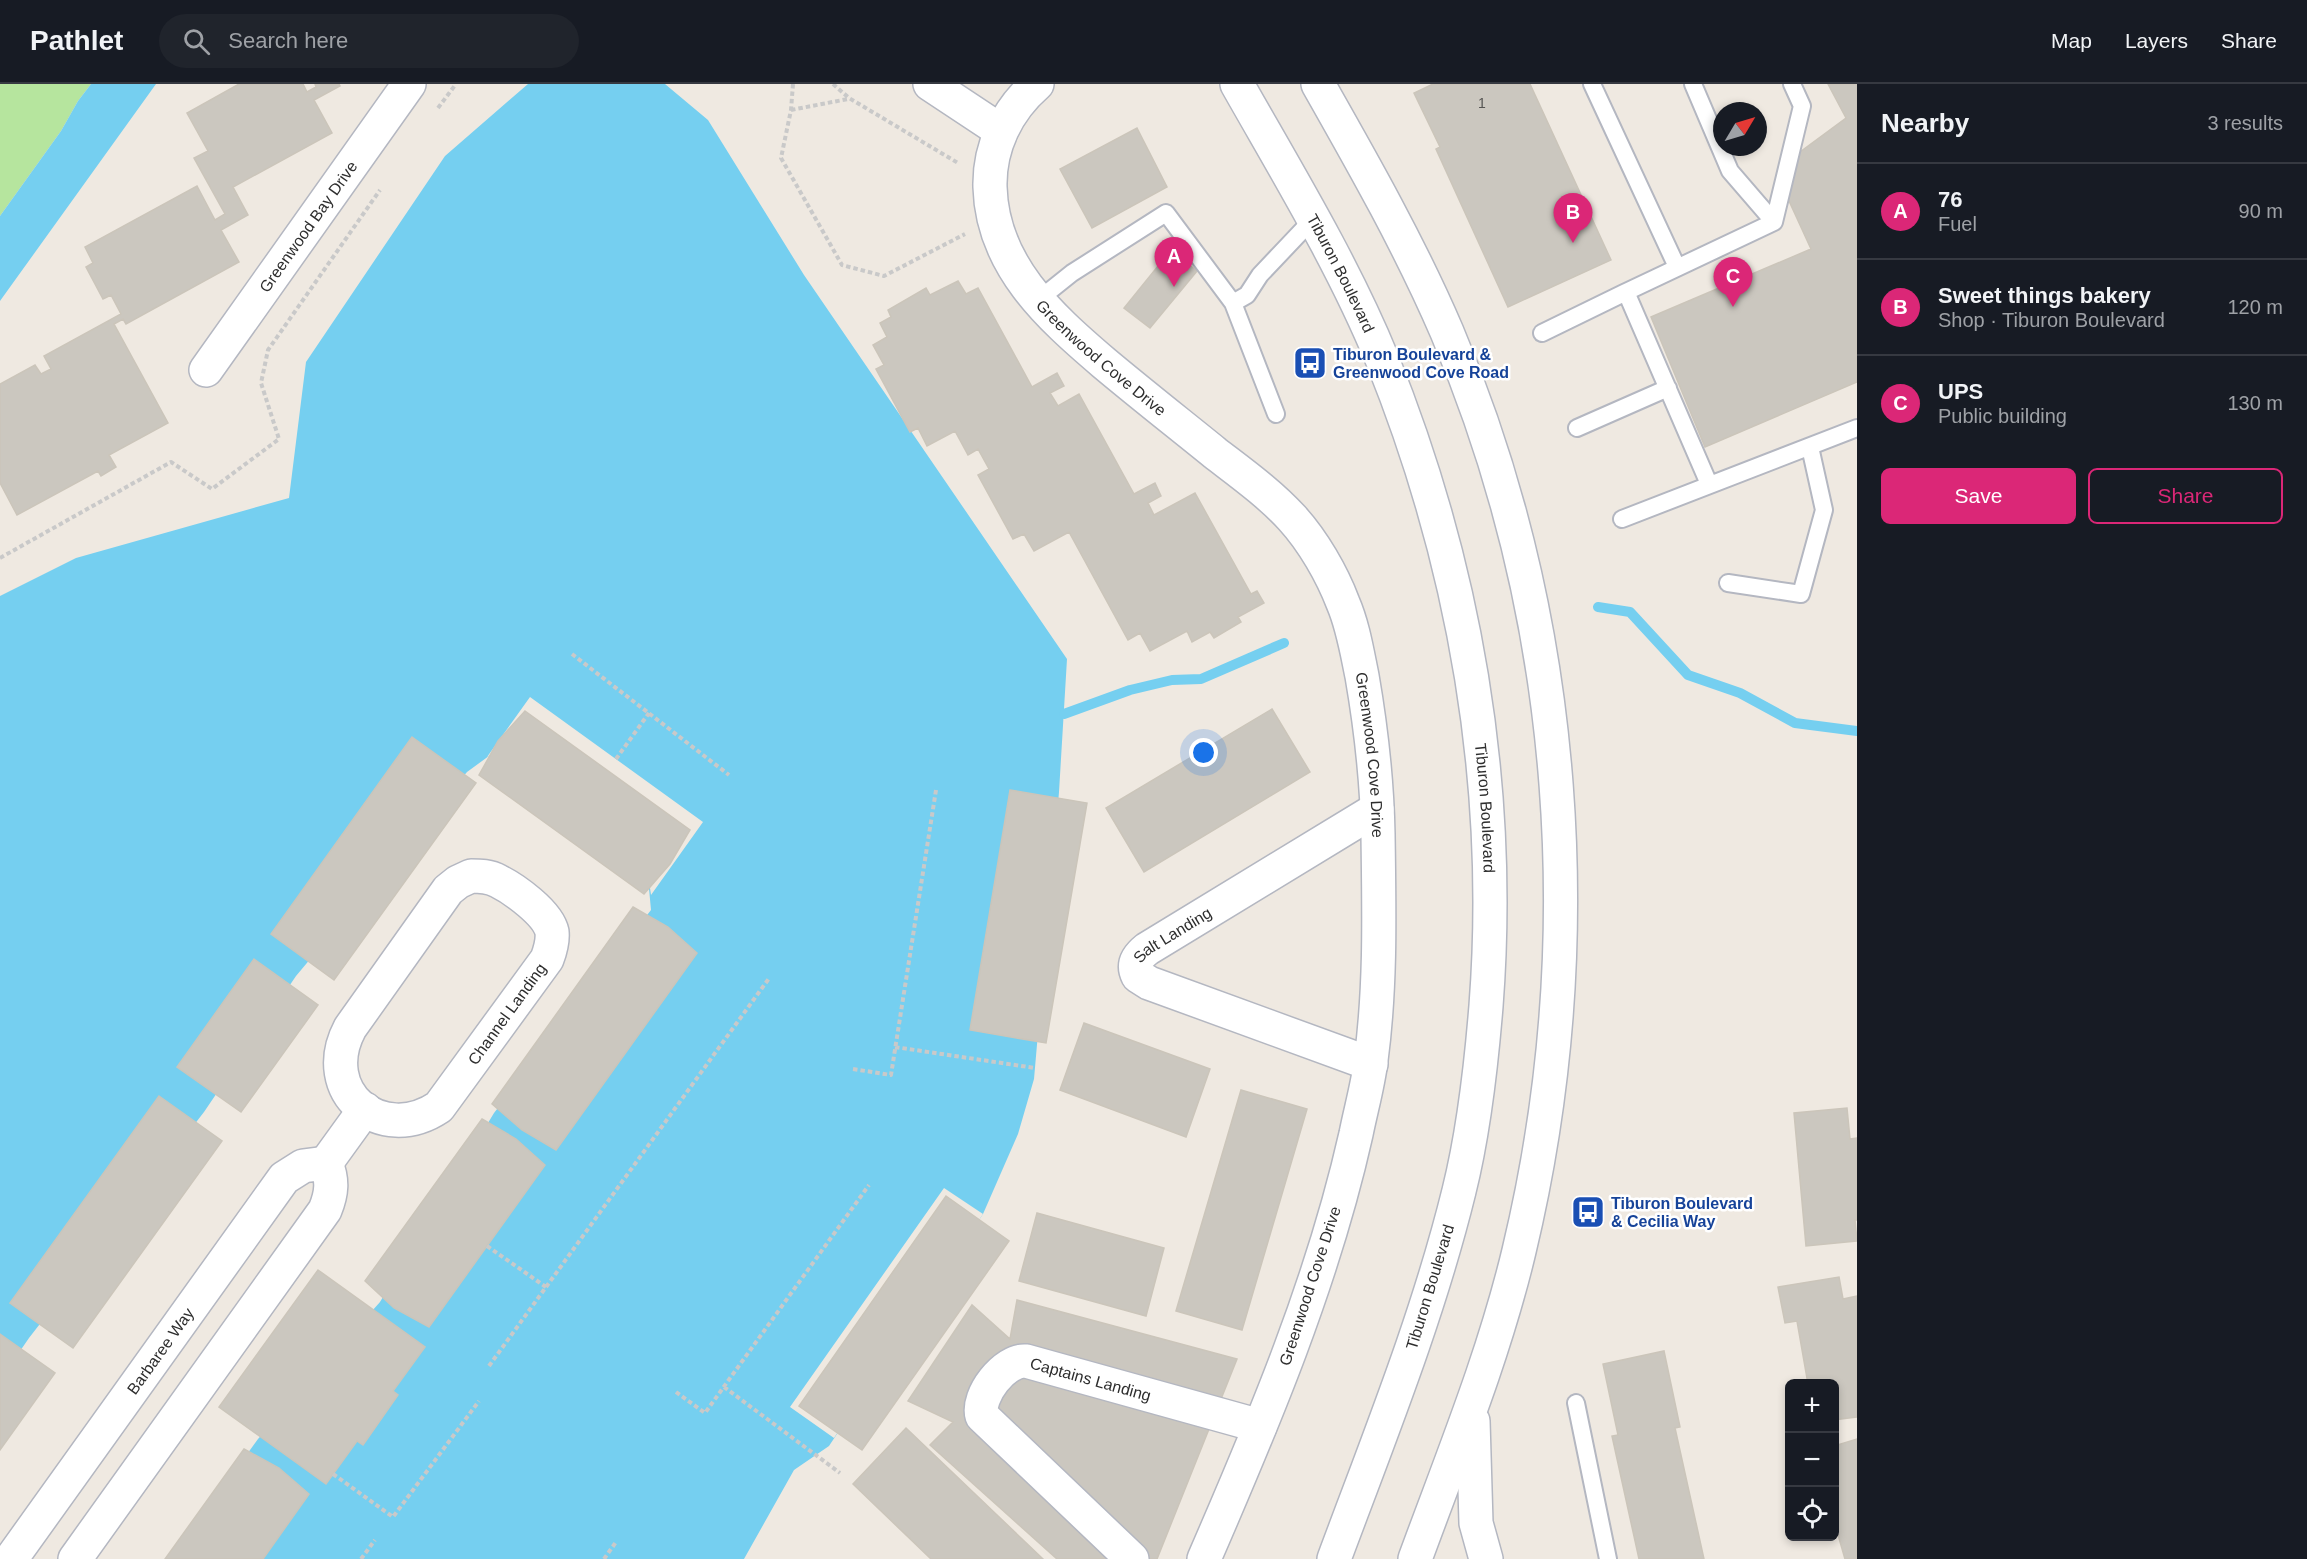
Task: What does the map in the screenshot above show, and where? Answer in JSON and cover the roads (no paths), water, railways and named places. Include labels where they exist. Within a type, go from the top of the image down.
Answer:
[{"type":"street","name":"Greenwood Bay Drive","points":[[206,370],[409,84]]},
{"type":"street","points":[[930,84],[1001,131]]},
{"type":"street","name":"Greenwood Cove Drive","points":[[1037,84],[1014,110],[994,148],[990,182],[994,219],[1000,241],[1010,261],[1037,301],[1083,345],[1258,487],[1293,519],[1320,558],[1344,604],[1356,647],[1370,719],[1377,809],[1380,926],[1377,1008],[1371,1064],[1350,1159],[1324,1255],[1260,1426],[1204,1559]]},
{"type":"street","name":"Tiburon Boulevard","points":[[1237,84],[1313,219],[1362,316],[1409,430],[1454,579],[1469,653],[1488,806],[1490,960],[1484,1036],[1474,1112],[1460,1187],[1440,1263],[1412,1346],[1334,1559]]},
{"type":"street","points":[[1318,84],[1416,263],[1448,334],[1476,406],[1521,555],[1537,632],[1549,709],[1557,788],[1561,865],[1561,942],[1556,1020],[1537,1166],[1520,1249],[1507,1296],[1473,1404],[1415,1559]]},
{"type":"street","name":"Salt Landing","points":[[1371,1064],[1149,982],[1138,976],[1135,965],[1137,958],[1147,949],[1377,809]]},
{"type":"street","name":"Channel Landing","points":[[471,876],[484,876],[498,880],[538,910],[546,919],[552,932],[547,959],[439,1107],[428,1114],[407,1120],[383,1118],[365,1109],[349,1094],[340,1072],[341,1048],[350,1028],[448,890],[471,876]]},
{"type":"street","points":[[75,1559],[325,1210],[332,1186],[326,1163],[365,1109]]},
{"type":"street","name":"Barbaree Way","points":[[10,1559],[284,1178],[303,1166],[326,1163]]},
{"type":"street","name":"Captains Landing","points":[[1131,1559],[982,1416],[980,1410],[982,1398],[1005,1368],[1015,1362],[1026,1361],[1260,1426]]},
{"type":"street","points":[[1473,1404],[1476,1523],[1486,1559]]},
{"type":"lane","points":[[1592,84],[1677,267]]},
{"type":"lane","points":[[1693,84],[1730,171],[1774,222]]},
{"type":"lane","points":[[1774,222],[1802,106],[1792,84]]},
{"type":"lane","points":[[1037,301],[1072,273],[1166,213],[1233,303],[1276,414]]},
{"type":"lane","points":[[1233,303],[1247,295],[1260,274],[1313,219]]},
{"type":"lane","points":[[1542,333],[1774,222]]},
{"type":"lane","points":[[1626,292],[1709,484]]},
{"type":"lane","points":[[1577,428],[1668,388]]},
{"type":"lane","points":[[1622,519],[1857,428]]},
{"type":"lane","points":[[1728,583],[1801,594],[1824,510],[1810,447]]},
{"type":"lane","points":[[1576,1403],[1608,1559]]},
{"type":"water","points":[[91,84],[156,84],[0,301],[0,216],[61,131],[78,101]]},
{"type":"water","points":[[528,84],[665,84],[708,120],[804,275],[1067,659],[1059,792],[1034,1079],[1018,1134],[983,1214],[829,1446],[794,1470],[744,1559],[171,1559],[258,1439],[380,1302],[494,1113],[651,910],[647,867],[493,753],[467,772],[296,976],[204,1112],[29,1338],[0,1380],[0,596],[76,558],[289,498],[306,362],[445,156]]},
{"type":"waterway","points":[[1598,607],[1630,612],[1688,675],[1740,693],[1795,723],[1857,731]]},
{"type":"waterway","points":[[1064,714],[1130,690],[1172,680],[1201,679],[1284,643]]},
{"type":"place","name":"Sweet things bakery","points":[[1573,243]]},
{"type":"place","name":"76","points":[[1174,287]]},
{"type":"place","name":"UPS","points":[[1733,307]]},
{"type":"place","name":"Tiburon Boulevard & Greenwood Cove Road","points":[[1310,363]]},
{"type":"place","name":"Tiburon Boulevard & Cecilia Way","points":[[1588,1212]]}]
